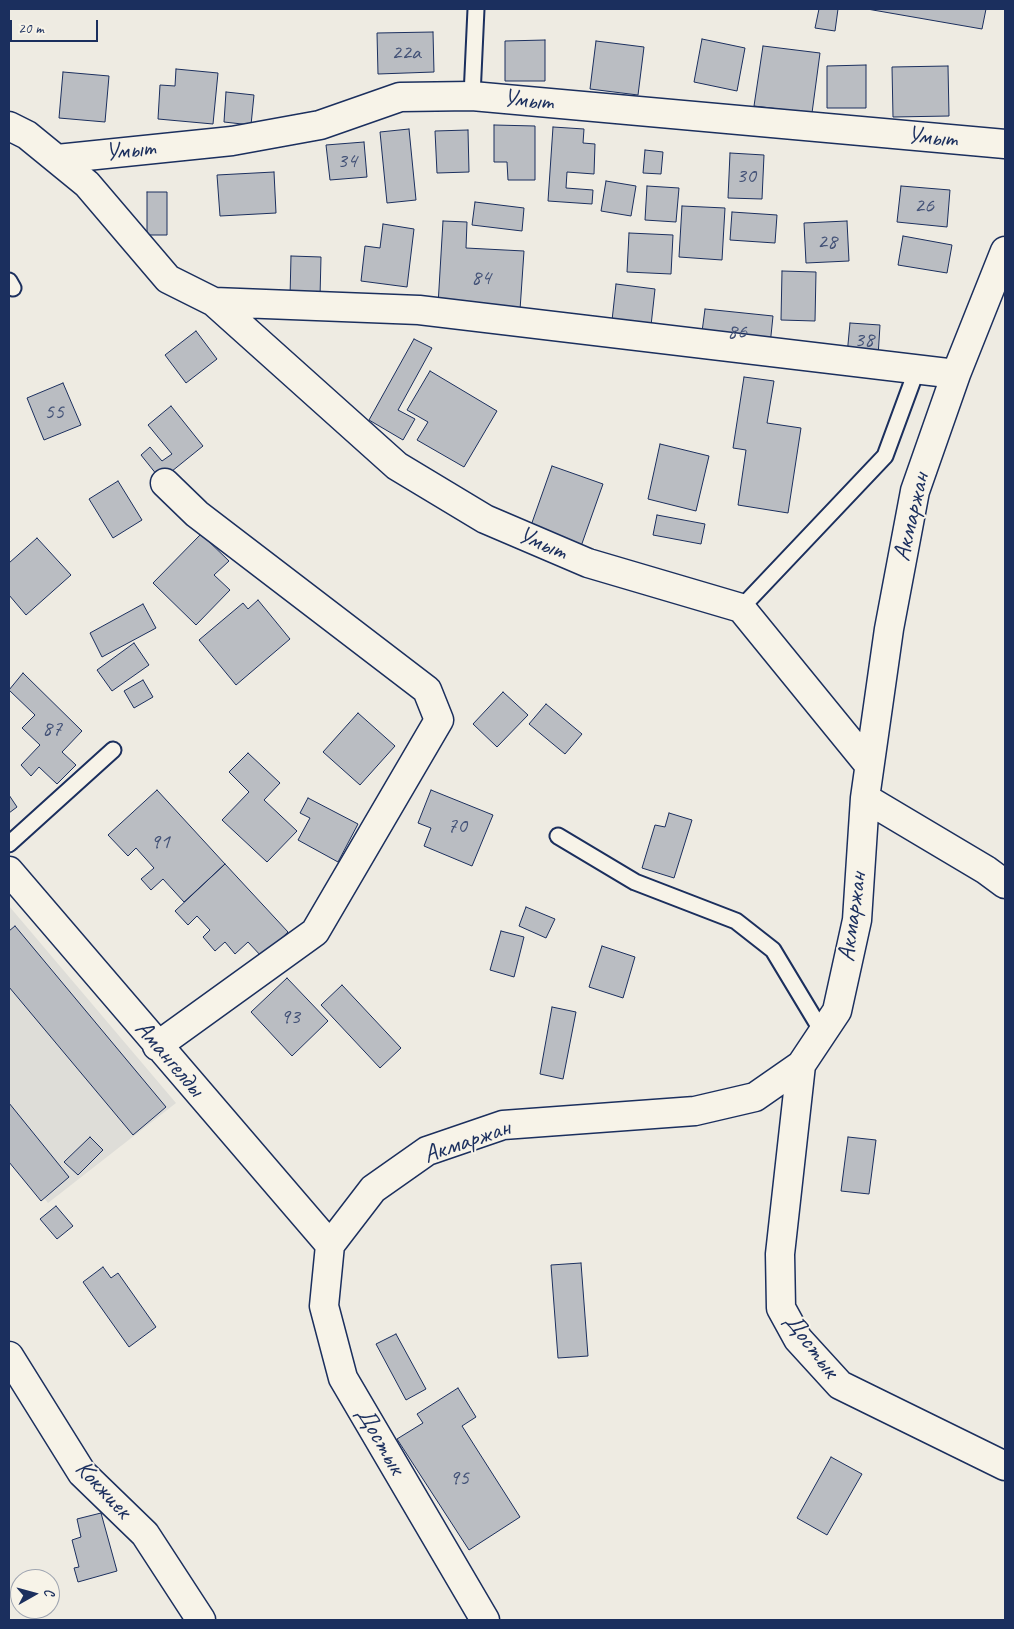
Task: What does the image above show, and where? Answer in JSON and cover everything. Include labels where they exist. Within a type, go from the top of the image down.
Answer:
[{"type":"street","name":"Умыт","points":[[57,159],[232,141],[320,125],[400,97],[472,96],[1005,144]]},
{"type":"street","name":"Умыт","points":[[9,126],[27,135],[87,184],[168,279],[214,302],[397,466],[485,520],[588,563],[741,608]]},
{"type":"street","name":"Акмаржан","points":[[330,1245],[373,1189],[426,1151],[503,1125],[695,1111],[755,1097],[801,1065],[823,1033],[837,1011],[857,920],[865,798],[889,629],[915,491],[956,374],[1005,251]]},
{"type":"street","name":"Умыт","points":[[214,302],[419,310],[956,374]]},
{"type":"street","points":[[157,1046],[314,932],[439,720],[427,690],[196,514],[165,483]]},
{"type":"street","points":[[741,608],[870,765]]},
{"type":"street","points":[[865,798],[986,870],[1005,884]]},
{"type":"street","name":"Амангелды","points":[[9,871],[157,1046],[330,1245]]},
{"type":"street","name":"Достык","points":[[801,1065],[780,1254],[781,1308],[798,1339],[840,1385],[1005,1466]]},
{"type":"street","name":"Достык","points":[[330,1245],[324,1306],[343,1378],[485,1620]]},
{"type":"street","name":"Кокжиек","points":[[9,1356],[82,1473],[145,1534],[201,1620]]},
{"type":"lane","points":[[472,96],[476,9]]},
{"type":"lane","points":[[741,608],[885,456],[917,369]]},
{"type":"lane","points":[[9,844],[113,750]]},
{"type":"lane","points":[[558,836],[635,882],[736,921],[773,950],[823,1033]]},
{"type":"shaded area","points":[[9,906],[176,1103],[48,1203],[9,1154]]},
{"type":"building","points":[[819,9],[838,9],[835,31],[815,28]]},
{"type":"building","points":[[867,9],[986,9],[982,29]]},
{"type":"building","points":[[433,32],[434,72],[378,74],[377,33]]},
{"type":"building","points":[[702,39],[745,48],[737,91],[694,82]]},
{"type":"building","points":[[545,40],[545,81],[505,81],[505,41]]},
{"type":"building","points":[[596,41],[644,47],[638,95],[590,89]]},
{"type":"building","points":[[763,46],[820,53],[812,113],[754,106]]},
{"type":"building","points":[[866,65],[866,108],[827,108],[827,66]]},
{"type":"building","points":[[948,66],[949,116],[893,117],[892,67]]},
{"type":"building","points":[[176,69],[218,73],[213,124],[158,119],[160,85],[175,86]]},
{"type":"building","points":[[63,72],[109,76],[105,122],[59,118]]},
{"type":"building","points":[[226,92],[254,95],[251,125],[224,122]]},
{"type":"building","points":[[494,125],[535,126],[535,180],[508,180],[507,162],[494,162]]},
{"type":"building","points":[[553,127],[584,129],[583,143],[595,144],[594,174],[567,172],[566,188],[593,190],[592,204],[548,201]]},
{"type":"building","points":[[409,129],[416,200],[387,203],[380,132]]},
{"type":"building","points":[[468,130],[469,172],[437,173],[435,131]]},
{"type":"building","points":[[364,142],[367,177],[330,180],[326,145]]},
{"type":"building","points":[[645,150],[663,152],[661,174],[643,173]]},
{"type":"building","points":[[730,153],[764,155],[762,199],[728,198]]},
{"type":"building","points":[[274,172],[276,213],[220,216],[217,175]]},
{"type":"building","points":[[606,181],[636,186],[631,216],[601,211]]},
{"type":"building","points":[[647,186],[679,188],[676,222],[645,220]]},
{"type":"building","points":[[901,186],[950,190],[947,227],[897,222]]},
{"type":"building","points":[[147,192],[167,192],[167,235],[147,235]]},
{"type":"building","points":[[475,202],[524,208],[522,231],[472,225]]},
{"type":"building","points":[[682,206],[725,208],[722,260],[679,257]]},
{"type":"building","points":[[732,212],[777,215],[775,243],[730,240]]},
{"type":"building","points":[[443,221],[467,222],[466,248],[524,251],[520,310],[438,305]]},
{"type":"building","points":[[847,221],[849,261],[806,263],[804,223]]},
{"type":"building","points":[[383,224],[414,229],[407,287],[361,281],[365,246],[380,248]]},
{"type":"building","points":[[629,233],[673,235],[671,274],[627,272]]},
{"type":"building","points":[[903,236],[952,245],[947,273],[898,265]]},
{"type":"building","points":[[291,256],[321,257],[320,297],[290,297]]},
{"type":"building","points":[[782,271],[816,272],[815,321],[781,320]]},
{"type":"building","points":[[616,284],[655,289],[649,344],[610,339]]},
{"type":"building","points":[[705,309],[773,316],[769,355],[700,347]]},
{"type":"building","points":[[850,323],[880,325],[878,357],[847,355]]},
{"type":"building","points":[[196,331],[217,359],[186,383],[165,355]]},
{"type":"building","points":[[414,339],[432,348],[398,410],[415,419],[403,440],[369,420]]},
{"type":"building","points":[[430,371],[497,411],[464,467],[417,440],[428,422],[407,410]]},
{"type":"building","points":[[744,377],[774,381],[767,423],[801,428],[788,513],[738,505],[746,450],[733,448]]},
{"type":"building","points":[[63,383],[81,425],[44,440],[27,398]]},
{"type":"building","points":[[171,406],[203,446],[161,480],[141,455],[150,447],[162,461],[172,454],[148,425]]},
{"type":"building","points":[[660,444],[709,456],[696,511],[648,499]]},
{"type":"building","points":[[552,466],[603,484],[579,552],[528,534]]},
{"type":"building","points":[[118,481],[142,520],[113,538],[89,499]]},
{"type":"building","points":[[657,515],[705,524],[701,544],[653,535]]},
{"type":"building","points":[[201,534],[229,561],[214,575],[230,590],[196,625],[153,583]]},
{"type":"building","points":[[37,538],[71,575],[26,615],[9,595],[9,563]]},
{"type":"building","points":[[258,600],[290,639],[236,685],[199,640],[243,603],[248,609]]},
{"type":"building","points":[[143,604],[156,628],[102,657],[90,633]]},
{"type":"building","points":[[134,643],[149,665],[112,691],[97,670]]},
{"type":"building","points":[[23,673],[82,731],[62,752],[76,765],[57,784],[39,767],[31,776],[21,765],[40,745],[22,728],[35,715],[9,690]]},
{"type":"building","points":[[143,680],[153,697],[134,708],[124,691]]},
{"type":"building","points":[[503,692],[528,715],[497,747],[473,724]]},
{"type":"building","points":[[546,704],[582,734],[565,754],[529,724]]},
{"type":"building","points":[[358,713],[395,746],[360,785],[323,752]]},
{"type":"building","points":[[248,753],[280,783],[264,800],[297,831],[267,862],[222,820],[249,792],[229,772]]},
{"type":"building","points":[[157,790],[225,864],[184,902],[163,879],[151,890],[141,879],[154,868],[136,848],[128,856],[108,835]]},
{"type":"building","points":[[431,790],[493,815],[472,866],[424,846],[431,828],[418,823]]},
{"type":"building","points":[[9,795],[17,807],[9,813]]},
{"type":"building","points":[[308,798],[358,824],[338,862],[298,840],[310,818],[300,813]]},
{"type":"building","points":[[669,813],[692,820],[674,878],[642,868],[655,825],[665,827]]},
{"type":"building","points":[[225,864],[288,932],[262,957],[248,942],[235,954],[225,942],[215,951],[203,937],[210,930],[197,916],[188,925],[175,911]]},
{"type":"building","points":[[526,907],[555,919],[546,938],[519,926]]},
{"type":"building","points":[[15,926],[166,1107],[133,1135],[9,987],[9,931]]},
{"type":"building","points":[[501,931],[524,937],[514,977],[490,970]]},
{"type":"building","points":[[602,946],[635,957],[623,998],[589,987]]},
{"type":"building","points":[[287,978],[328,1021],[292,1056],[251,1012]]},
{"type":"building","points":[[342,985],[401,1048],[380,1068],[321,1005]]},
{"type":"building","points":[[552,1007],[576,1012],[563,1079],[540,1074]]},
{"type":"building","points":[[9,1103],[69,1177],[41,1201],[9,1162]]},
{"type":"building","points":[[90,1137],[103,1150],[78,1175],[64,1162]]},
{"type":"building","points":[[848,1137],[876,1140],[869,1194],[841,1191]]},
{"type":"building","points":[[56,1206],[73,1226],[57,1239],[40,1219]]},
{"type":"building","points":[[581,1263],[588,1356],[558,1358],[551,1265]]},
{"type":"building","points":[[103,1267],[111,1278],[118,1273],[156,1327],[129,1347],[83,1282]]},
{"type":"building","points":[[396,1334],[426,1389],[406,1400],[376,1344]]},
{"type":"building","points":[[458,1388],[476,1417],[462,1426],[520,1517],[469,1550],[397,1439],[423,1423],[417,1414]]},
{"type":"building","points":[[831,1457],[862,1474],[827,1535],[797,1518]]},
{"type":"building","points":[[101,1513],[117,1571],[78,1582],[74,1568],[79,1567],[72,1540],[81,1537],[77,1519]]}]
